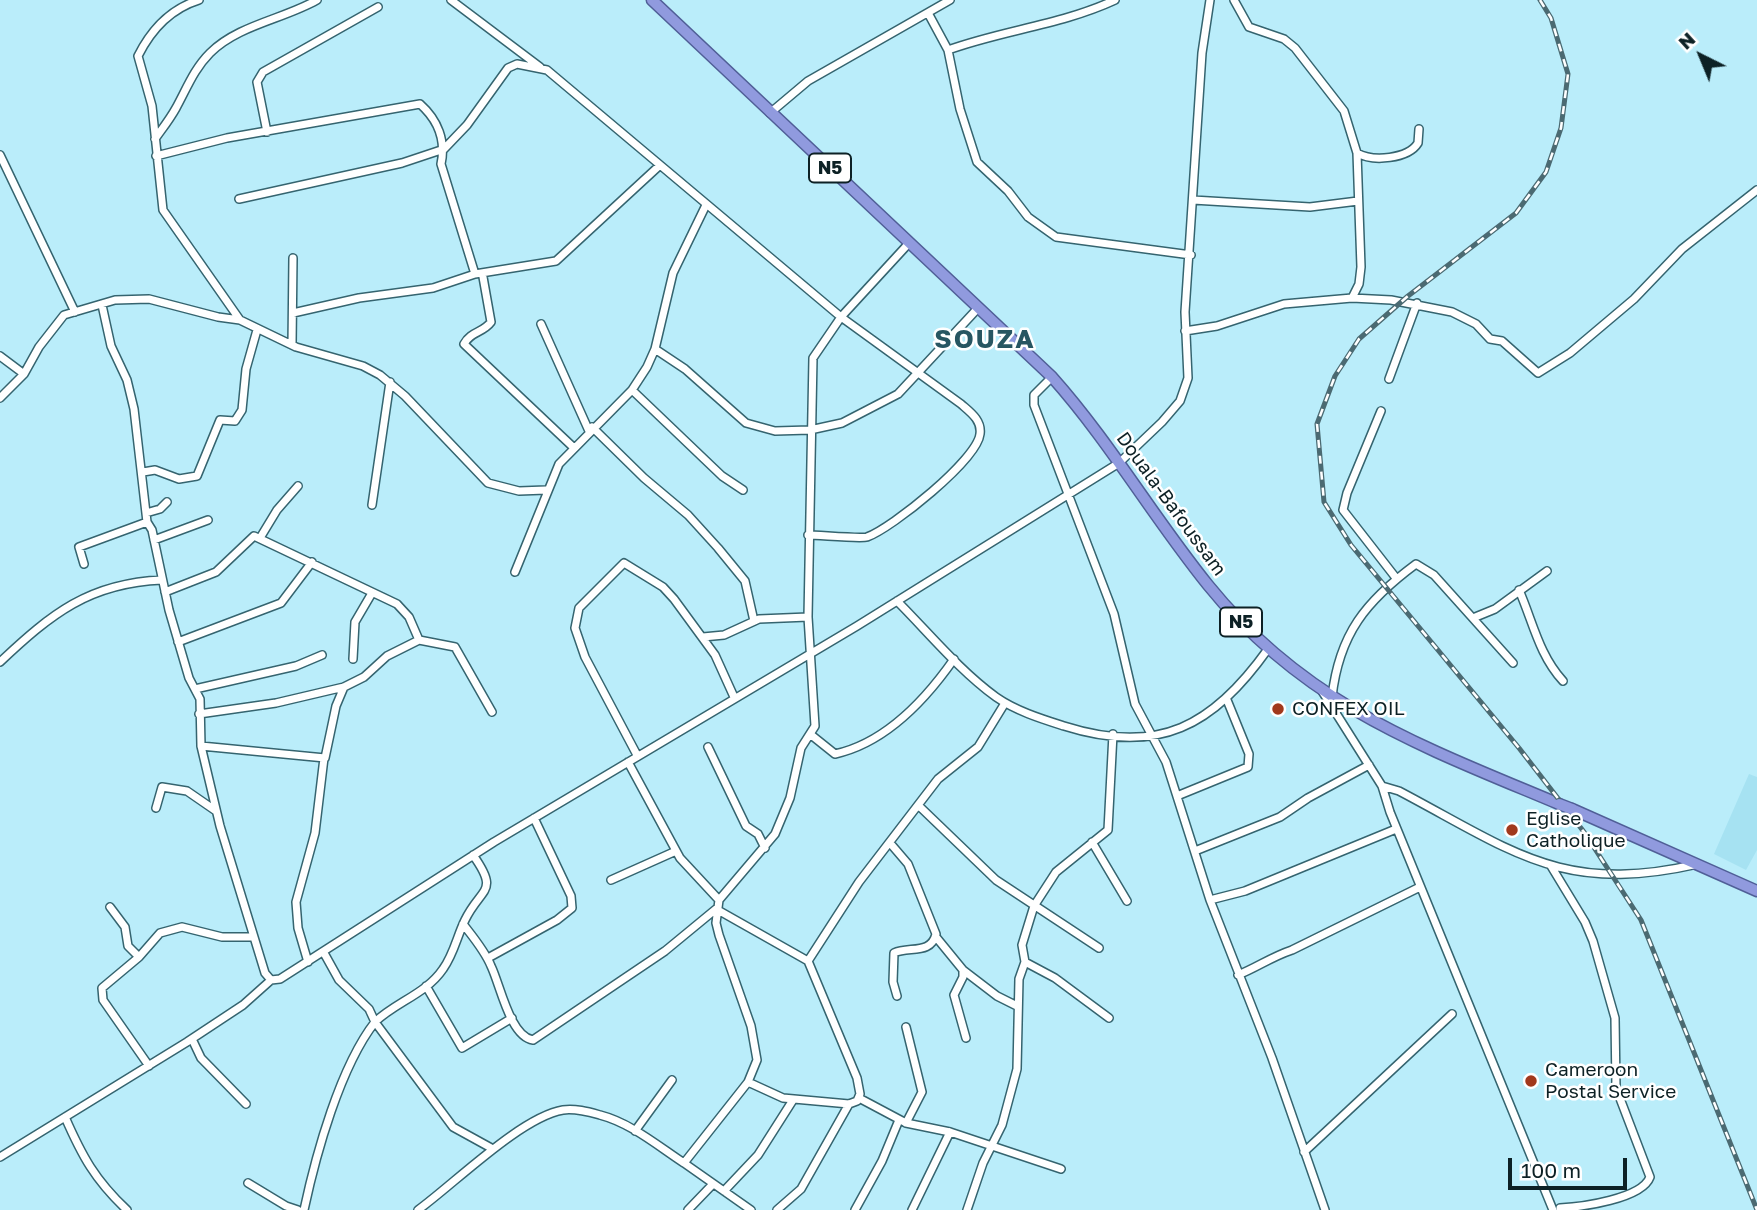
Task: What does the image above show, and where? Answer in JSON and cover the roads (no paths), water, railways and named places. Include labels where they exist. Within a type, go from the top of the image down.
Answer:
[{"type":"highway","name":"Douala-Bafoussam","points":[[652,0],[1052,377],[1119,463],[1208,586],[1268,649],[1321,691],[1413,742],[1757,891]]},
{"type":"street","points":[[199,0],[181,2],[149,33],[138,56],[152,106],[163,210],[240,320]]},
{"type":"street","points":[[155,139],[176,109],[195,71],[212,51],[234,36],[294,13],[317,0]]},
{"type":"street","points":[[451,0],[572,89],[659,166],[802,281],[841,317],[974,415],[980,428],[975,447],[910,509],[866,537],[808,535]]},
{"type":"street","points":[[769,113],[808,81],[950,0]]},
{"type":"street","points":[[948,50],[989,36],[1074,18],[1115,0]]},
{"type":"street","points":[[0,1157],[192,1039],[243,1005],[271,980],[280,979],[324,953],[473,855],[897,601],[1119,463],[1171,413],[1186,389],[1188,366],[1185,331],[1202,53],[1210,0]]},
{"type":"street","points":[[1234,0],[1250,27],[1284,39],[1295,48],[1344,111],[1357,153],[1361,267],[1359,284],[1352,298]]},
{"type":"street","points":[[267,132],[257,82],[263,72],[378,7]]},
{"type":"street","points":[[928,13],[948,50],[960,109],[977,162],[1041,229],[1055,237],[1191,255]]},
{"type":"street","points":[[239,199],[402,163],[444,149],[467,125],[508,68],[517,64],[542,68]]},
{"type":"street","points":[[156,156],[227,138],[420,104],[434,117],[444,149],[441,164],[479,276],[491,323],[487,328],[469,335],[464,344],[573,447]]},
{"type":"street","points":[[1357,153],[1371,158],[1407,154],[1419,144],[1419,128]]},
{"type":"street","points":[[0,155],[75,312]]},
{"type":"street","points":[[293,313],[359,298],[433,288],[556,261],[659,166]]},
{"type":"street","points":[[1185,331],[1217,326],[1284,304],[1352,298],[1417,303],[1468,319],[1490,339],[1502,341],[1538,373],[1579,345],[1634,299],[1682,249],[1757,190]]},
{"type":"street","points":[[1194,200],[1310,207],[1358,201]]},
{"type":"street","points":[[515,572],[559,464],[632,390],[654,349],[673,273],[706,205]]},
{"type":"street","points":[[684,1163],[748,1082],[757,1060],[756,1046],[719,935],[716,909],[719,900],[765,848],[782,821],[801,748],[815,720],[808,617],[813,358],[841,317],[910,242]]},
{"type":"street","points":[[292,345],[293,258]]},
{"type":"street","points":[[0,398],[23,374],[64,315],[115,300],[149,299],[240,320],[292,345],[363,366],[390,382],[488,483],[519,491],[546,491]]},
{"type":"street","points":[[1389,379],[1417,303]]},
{"type":"street","points":[[102,305],[111,346],[127,380],[139,432],[147,517],[162,580],[178,642],[200,699],[201,746],[217,811],[253,937],[265,973],[271,980]]},
{"type":"street","points":[[654,349],[685,369],[746,423],[775,431],[810,430],[842,423],[902,391],[979,306]]},
{"type":"street","points":[[541,324],[591,429],[718,548],[745,582],[754,621]]},
{"type":"street","points":[[143,472],[155,470],[179,479],[197,476],[220,420],[235,421],[242,410],[246,369],[257,330]]},
{"type":"street","points":[[0,356],[23,374]]},
{"type":"street","points":[[1052,377],[1037,391],[1033,402],[1114,614],[1135,704],[1155,736],[1210,901],[1325,1210]]},
{"type":"street","points":[[372,505],[390,382]]},
{"type":"street","points":[[632,390],[722,475],[743,490]]},
{"type":"street","points":[[1381,411],[1347,493],[1343,510],[1396,578]]},
{"type":"street","points":[[260,538],[277,510],[299,486]]},
{"type":"street","points":[[84,564],[79,547],[147,517],[167,502]]},
{"type":"street","points":[[154,540],[208,520]]},
{"type":"street","points":[[165,592],[211,575],[254,536],[312,562],[403,609],[419,640]]},
{"type":"street","points":[[178,642],[281,603],[312,562]]},
{"type":"street","points":[[637,755],[585,657],[575,628],[579,608],[602,588],[619,566],[629,563],[669,593],[703,637],[734,697]]},
{"type":"street","points":[[1332,698],[1336,663],[1365,608],[1396,578],[1416,564],[1434,575],[1513,663]]},
{"type":"street","points":[[1473,618],[1495,609],[1547,571]]},
{"type":"street","points":[[0,662],[45,619],[84,599],[128,581],[162,580]]},
{"type":"street","points":[[1519,590],[1528,610],[1531,629],[1552,670],[1563,681]]},
{"type":"street","points":[[353,659],[355,622],[373,593]]},
{"type":"street","points":[[897,601],[954,659],[1005,703],[1076,730],[1155,736],[1182,729],[1227,700],[1268,649]]},
{"type":"street","points":[[703,637],[724,635],[754,621],[808,617]]},
{"type":"street","points":[[200,714],[276,703],[344,687],[364,677],[387,656],[419,640],[455,647],[492,712]]},
{"type":"street","points":[[195,689],[296,666],[322,655]]},
{"type":"street","points":[[810,734],[835,754],[874,738],[926,695],[954,659]]},
{"type":"street","points":[[308,962],[298,928],[296,902],[315,833],[324,758],[327,755],[340,691],[344,687]]},
{"type":"street","points":[[1321,691],[1382,786],[1396,829],[1556,1209],[1626,1195],[1645,1184],[1650,1177],[1616,1088],[1615,1018],[1593,942],[1551,866]]},
{"type":"street","points":[[1177,796],[1248,766],[1250,754],[1227,700]]},
{"type":"street","points":[[808,961],[847,897],[948,769],[978,747],[1005,703]]},
{"type":"street","points":[[967,1210],[983,1163],[992,1147],[1017,1069],[1019,979],[1025,962],[1022,946],[1034,905],[1056,872],[1109,827],[1112,734]]},
{"type":"street","points":[[201,746],[324,758]]},
{"type":"street","points":[[708,747],[737,801],[738,810],[746,826],[758,834],[765,848]]},
{"type":"street","points":[[628,761],[676,851],[692,873],[719,900]]},
{"type":"street","points":[[1195,851],[1280,817],[1308,798],[1369,765]]},
{"type":"street","points":[[1382,786],[1399,791],[1506,849],[1551,866],[1600,875],[1640,875],[1698,864]]},
{"type":"street","points":[[156,808],[162,787],[187,791],[217,811]]},
{"type":"street","points":[[918,805],[983,869],[1099,948]]},
{"type":"street","points":[[488,958],[557,920],[572,908],[571,896],[534,818]]},
{"type":"street","points":[[1210,901],[1257,887],[1396,829]]},
{"type":"street","points":[[1092,842],[1127,901]]},
{"type":"street","points":[[890,843],[911,870],[936,937],[963,970],[997,996],[1017,1006]]},
{"type":"street","points":[[611,880],[676,851]]},
{"type":"street","points":[[304,1210],[328,1121],[359,1043],[390,1008],[401,1005],[445,967],[463,924],[488,885],[485,872],[473,855]]},
{"type":"street","points":[[1238,975],[1259,966],[1271,956],[1292,950],[1420,887]]},
{"type":"street","points":[[110,906],[125,927],[128,946],[139,957]]},
{"type":"street","points":[[463,924],[488,958],[512,1018],[524,1037],[530,1041],[538,1039],[585,1003],[659,955],[716,909]]},
{"type":"street","points":[[716,909],[808,961],[853,1066],[859,1098]]},
{"type":"street","points":[[149,1066],[103,1000],[103,988],[139,957],[160,933],[183,927],[222,937],[253,937]]},
{"type":"street","points":[[897,996],[893,982],[894,953],[927,946],[936,937]]},
{"type":"street","points":[[324,953],[340,980],[369,1009],[375,1022],[453,1127],[493,1149]]},
{"type":"street","points":[[1025,962],[1055,978],[1109,1018]]},
{"type":"street","points":[[963,970],[963,977],[954,995],[966,1038]]},
{"type":"street","points":[[426,986],[464,1049],[512,1018]]},
{"type":"street","points":[[1304,1152],[1451,1014]]},
{"type":"street","points":[[855,1210],[902,1122],[922,1092],[906,1027]]},
{"type":"street","points":[[192,1039],[201,1058],[246,1104]]},
{"type":"street","points":[[635,1131],[672,1080]]},
{"type":"street","points":[[748,1082],[793,1100],[849,1104]]},
{"type":"street","points":[[777,1210],[801,1189],[849,1104],[859,1098]]},
{"type":"street","points":[[859,1098],[902,1122],[950,1132],[1061,1169]]},
{"type":"street","points":[[724,1191],[758,1155],[793,1100]]},
{"type":"street","points":[[418,1210],[493,1149],[546,1116],[563,1110],[601,1115],[635,1131],[751,1210]]},
{"type":"street","points":[[65,1117],[82,1157],[99,1184],[127,1210]]},
{"type":"street","points":[[912,1210],[950,1132]]},
{"type":"street","points":[[1298,1134],[1314,1140]]},
{"type":"street","points":[[248,1183],[286,1206],[298,1210]]},
{"type":"street","points":[[688,1210],[713,1184]]},
{"type":"railway","points":[[1540,0],[1551,18],[1568,74],[1561,128],[1546,172],[1516,213],[1408,296],[1359,339],[1335,376],[1317,424],[1324,502],[1351,545],[1519,748],[1584,832],[1641,920],[1757,1210]]},
{"type":"place","name":"CONFEX OIL","points":[[1278,709]]},
{"type":"place","name":"Eglise Catholique","points":[[1512,830]]},
{"type":"place","name":"Cameroon Postal Service","points":[[1531,1081]]},
{"type":"district","name":"SOUZA","points":[[985,340]]}]
